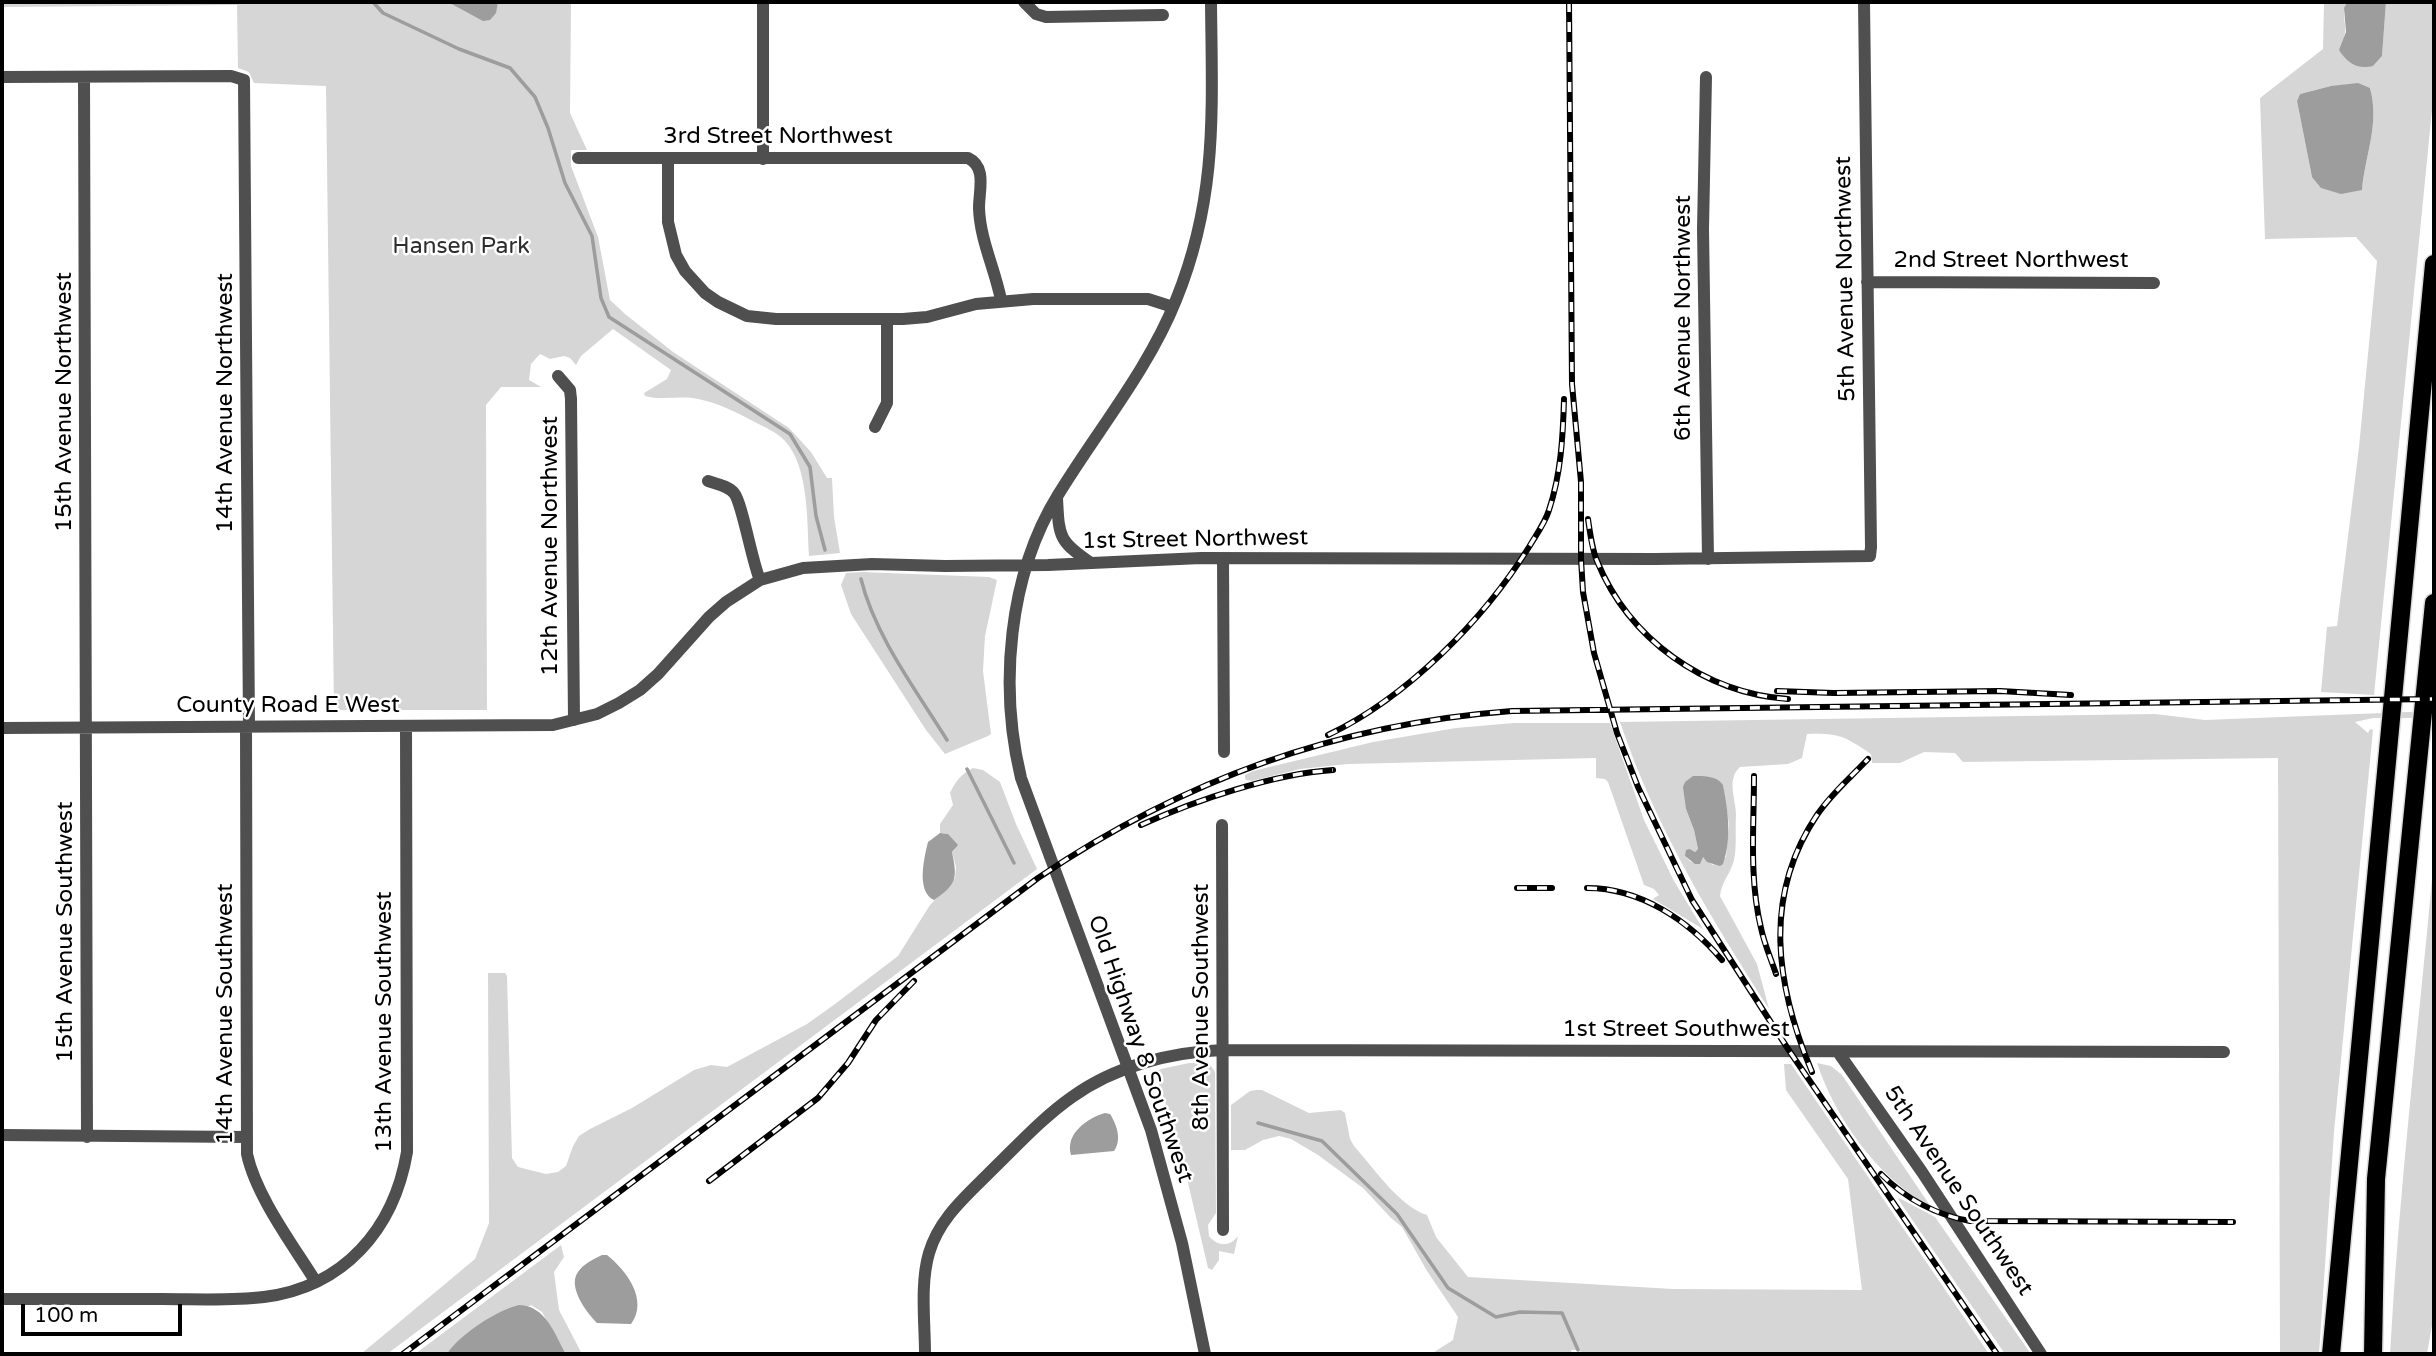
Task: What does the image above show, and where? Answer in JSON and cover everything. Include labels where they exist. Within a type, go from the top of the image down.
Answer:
[{"type":"highway","points":[[2331,1354],[2434,264]]},
{"type":"highway","points":[[2373,1354],[2376,1179],[2434,603]]},
{"type":"street","points":[[763,2],[763,159]]},
{"type":"street","points":[[1024,2],[1036,14],[1046,17],[1163,15]]},
{"type":"street","points":[[1026,565],[1056,497],[1138,372],[1173,307],[1190,264],[1207,190],[1212,132],[1212,2]]},
{"type":"street","name":"5th Avenue Northwest","points":[[1864,2],[1870,556]]},
{"type":"street","name":"14th Avenue Northwest","points":[[84,77],[231,76],[244,80],[248,727]]},
{"type":"street","points":[[2,77],[84,77]]},
{"type":"street","name":"15th Avenue Northwest","points":[[84,77],[88,727]]},
{"type":"street","name":"6th Avenue Northwest","points":[[1706,77],[1703,229],[1708,559]]},
{"type":"street","name":"3rd Street Northwest","points":[[578,158],[963,157],[977,163],[981,173],[979,210],[982,230],[1001,300]]},
{"type":"street","points":[[668,158],[668,222],[671,238],[685,271],[705,293],[732,309],[755,317],[927,317],[1001,300],[1148,299],[1173,307]]},
{"type":"street","name":"2nd Street Northwest","points":[[1867,282],[2154,283]]},
{"type":"street","points":[[875,427],[887,403],[887,319]]},
{"type":"street","name":"12th Avenue Northwest","points":[[558,376],[570,390],[571,399],[574,720]]},
{"type":"street","points":[[708,481],[730,489],[738,498],[753,564],[760,580]]},
{"type":"street","points":[[1056,497],[1058,529],[1063,541],[1091,563]]},
{"type":"street","name":"1st Street Northwest","points":[[574,720],[597,714],[640,690],[709,617],[726,602],[760,580],[782,572],[828,565],[1026,565],[1223,559],[1708,559],[1870,556]]},
{"type":"street","points":[[1223,559],[1224,752]]},
{"type":"street","name":"Old Highway 8 Southwest","points":[[1026,565],[1012,645],[1009,706],[1012,743],[1021,778],[1049,856],[1151,1130],[1192,1284],[1205,1354]]},
{"type":"street","name":"County Road E West","points":[[2,728],[531,726],[574,720]]},
{"type":"street","name":"15th Avenue Southwest","points":[[88,727],[88,1137]]},
{"type":"street","name":"14th Avenue Southwest","points":[[248,727],[247,1137],[250,1168],[259,1188],[316,1282]]},
{"type":"street","name":"13th Avenue Southwest","points":[[2,1299],[246,1299],[288,1292],[316,1282],[349,1261],[378,1229],[397,1195],[407,1152],[406,727]]},
{"type":"street","name":"8th Avenue Southwest","points":[[1222,825],[1223,1230]]},
{"type":"street","name":"1st Street Southwest","points":[[925,1354],[925,1270],[934,1239],[950,1212],[1062,1105],[1097,1082],[1173,1055],[1223,1050],[2224,1052]]},
{"type":"street","name":"5th Avenue Southwest","points":[[1839,1052],[1922,1172],[2041,1354]]},
{"type":"street","points":[[2,1135],[247,1137]]},
{"type":"green space","name":"Hansen Park","points":[[2,2],[571,2],[570,113],[587,150],[571,150],[571,166],[598,237],[610,300],[673,352],[789,428],[811,452],[827,478],[832,478],[834,517],[840,553],[809,556],[803,480],[793,452],[782,438],[740,414],[713,403],[692,398],[645,396],[644,393],[667,379],[671,370],[613,329],[581,356],[576,365],[564,356],[550,359],[540,354],[531,364],[529,380],[541,387],[501,387],[486,405],[487,710],[334,710],[326,86],[254,83],[249,72],[238,68],[237,5],[2,7]]},
{"type":"green space","points":[[2324,2],[2347,2],[2344,10],[2344,38],[2373,66],[2382,56],[2386,2],[2434,2],[2434,90],[2374,695],[2321,692],[2327,627],[2337,626],[2359,447],[2377,261],[2356,237],[2265,239],[2260,98],[2323,49]],"holes":[[[2331,86],[2370,88],[2373,126],[2362,190],[2312,177],[2297,101],[2300,94]]]},
{"type":"green space","points":[[846,573],[989,577],[997,580],[985,636],[983,671],[991,734],[945,754],[926,730],[851,614],[841,585]]},
{"type":"green space","points":[[2434,711],[2434,718],[2373,718],[2355,722],[2368,733],[2370,729],[2373,730],[2334,1132],[2319,1354],[2280,1354],[2278,758],[1963,762],[1955,753],[1924,752],[1900,763],[1872,763],[1871,754],[1847,739],[1827,734],[1807,734],[1802,758],[1788,764],[1740,767],[1733,778],[1735,855],[1720,896],[1757,964],[1769,1009],[1726,940],[1667,834],[1620,722],[2155,714],[2205,720]],"holes":[[[1693,776],[1710,777],[1723,785],[1729,825],[1726,857],[1713,865],[1703,857],[1691,862],[1685,856],[1690,849],[1695,852],[1698,849],[1686,809]]]},
{"type":"green space","points":[[1514,723],[1610,723],[1644,820],[1674,881],[1703,929],[1653,899],[1659,895],[1654,889],[1644,885],[1608,782],[1596,778],[1596,758],[1348,764],[1300,769],[1252,781],[1245,778],[1245,775],[1253,771],[1373,742],[1456,728]]},
{"type":"green space","points":[[973,768],[983,770],[1000,782],[1037,869],[387,1354],[361,1354],[475,1259],[489,1223],[488,973],[505,973],[507,976],[512,1158],[518,1167],[546,1174],[558,1172],[566,1166],[579,1136],[590,1129],[632,1108],[694,1070],[711,1065],[727,1067],[807,1024],[898,956],[930,905],[955,878],[956,867],[952,852],[955,849],[948,834],[940,833],[940,824],[953,805],[950,793],[954,785],[962,775]]},
{"type":"green space","points":[[2434,858],[2434,1314],[2427,1354],[2390,1354],[2404,1168]]},
{"type":"green space","points":[[1189,1063],[1209,1063],[1215,1072],[1216,1213],[1208,1225],[1209,1236],[1224,1244],[1238,1236],[1234,1254],[1219,1251],[1219,1260],[1212,1270],[1208,1268],[1177,1136],[1155,1073],[1161,1069]]},
{"type":"green space","points":[[1817,1063],[1831,1066],[1842,1075],[1931,1207],[1893,1180],[1861,1146],[1835,1105]]},
{"type":"green space","points":[[1784,1064],[1791,1064],[1989,1354],[1584,1354],[1571,1350],[1572,1354],[1431,1354],[1453,1340],[1458,1317],[1402,1227],[1363,1188],[1291,1139],[1279,1136],[1263,1140],[1245,1150],[1231,1150],[1231,1105],[1250,1091],[1262,1090],[1309,1113],[1341,1110],[1345,1113],[1354,1146],[1397,1195],[1417,1211],[1427,1215],[1436,1237],[1468,1277],[1673,1289],[1862,1290],[1848,1179],[1786,1090]]},
{"type":"green space","points":[[1899,1198],[1935,1217],[2031,1354],[2005,1354]]},
{"type":"green space","points":[[561,1245],[564,1257],[554,1272],[559,1310],[582,1354],[566,1354],[542,1312],[531,1305],[447,1354],[415,1354]]},
{"type":"shaded area","points":[[448,2],[498,2],[496,13],[490,20],[483,21]]},
{"type":"shaded area","points":[[2347,2],[2386,2],[2382,56],[2373,66],[2353,64],[2339,50],[2346,32],[2344,8]]},
{"type":"shaded area","points":[[2358,83],[2370,88],[2373,127],[2362,190],[2341,194],[2321,188],[2312,177],[2297,101],[2300,94]]},
{"type":"shaded area","points":[[1693,776],[1713,778],[1723,785],[1728,834],[1726,854],[1720,866],[1707,862],[1703,857],[1700,864],[1695,864],[1685,856],[1686,850],[1695,852],[1698,849],[1686,809],[1683,787]]},
{"type":"shaded area","points":[[940,833],[948,834],[958,845],[952,852],[955,874],[952,884],[934,900],[925,890],[923,865],[928,842]]},
{"type":"shaded area","points":[[1105,1113],[1110,1114],[1118,1132],[1114,1151],[1071,1155],[1071,1140],[1079,1128]]},
{"type":"shaded area","points":[[602,1255],[607,1255],[614,1261],[633,1286],[638,1305],[631,1324],[597,1323],[577,1292],[575,1278],[578,1272]]},
{"type":"shaded area","points":[[519,1305],[543,1315],[566,1354],[447,1354],[479,1324]]},
{"type":"waterway","points":[[373,2],[383,13],[459,49],[510,68],[535,97],[565,183],[592,236],[601,298],[609,317],[790,434],[810,467],[816,516],[825,550]]},
{"type":"waterway","points":[[861,579],[867,600],[886,642],[947,740]]},
{"type":"waterway","points":[[967,769],[1014,863]]},
{"type":"waterway","points":[[1258,1123],[1322,1141],[1397,1214],[1448,1288],[1496,1317],[1520,1312],[1562,1313],[1578,1350]]},
{"type":"railway","points":[[1569,2],[1572,384],[1581,482],[1583,592],[1594,653],[1617,733],[1638,787],[1692,900],[1790,1052],[1997,1354]]},
{"type":"railway","points":[[1328,735],[1357,719],[1414,679],[1466,629],[1510,575],[1549,510],[1559,469],[1564,399]]},
{"type":"railway","points":[[1588,519],[1595,556],[1611,589],[1649,637],[1673,657],[1727,686],[1757,695],[1788,699]]},
{"type":"railway","points":[[1777,691],[2000,691],[2071,695]]},
{"type":"railway","points":[[403,1354],[1038,878],[1149,812],[1264,763],[1323,744],[1384,729],[1447,718],[1512,711],[2434,699]]},
{"type":"railway","points":[[1812,1072],[1790,1007],[1783,975],[1780,942],[1782,910],[1788,878],[1800,846],[1817,815],[1868,759]]},
{"type":"railway","points":[[1141,825],[1186,806],[1235,790],[1285,777],[1333,770]]},
{"type":"railway","points":[[1754,776],[1755,891],[1762,934],[1776,974]]},
{"type":"railway","points":[[1517,888],[1552,888]]},
{"type":"railway","points":[[1587,888],[1626,894],[1662,909],[1694,932],[1722,960]]},
{"type":"railway","points":[[709,1181],[818,1098],[848,1063],[876,1020],[914,981]]},
{"type":"railway","points":[[1881,1174],[1922,1205],[1945,1215],[1970,1221],[2233,1222]]}]
